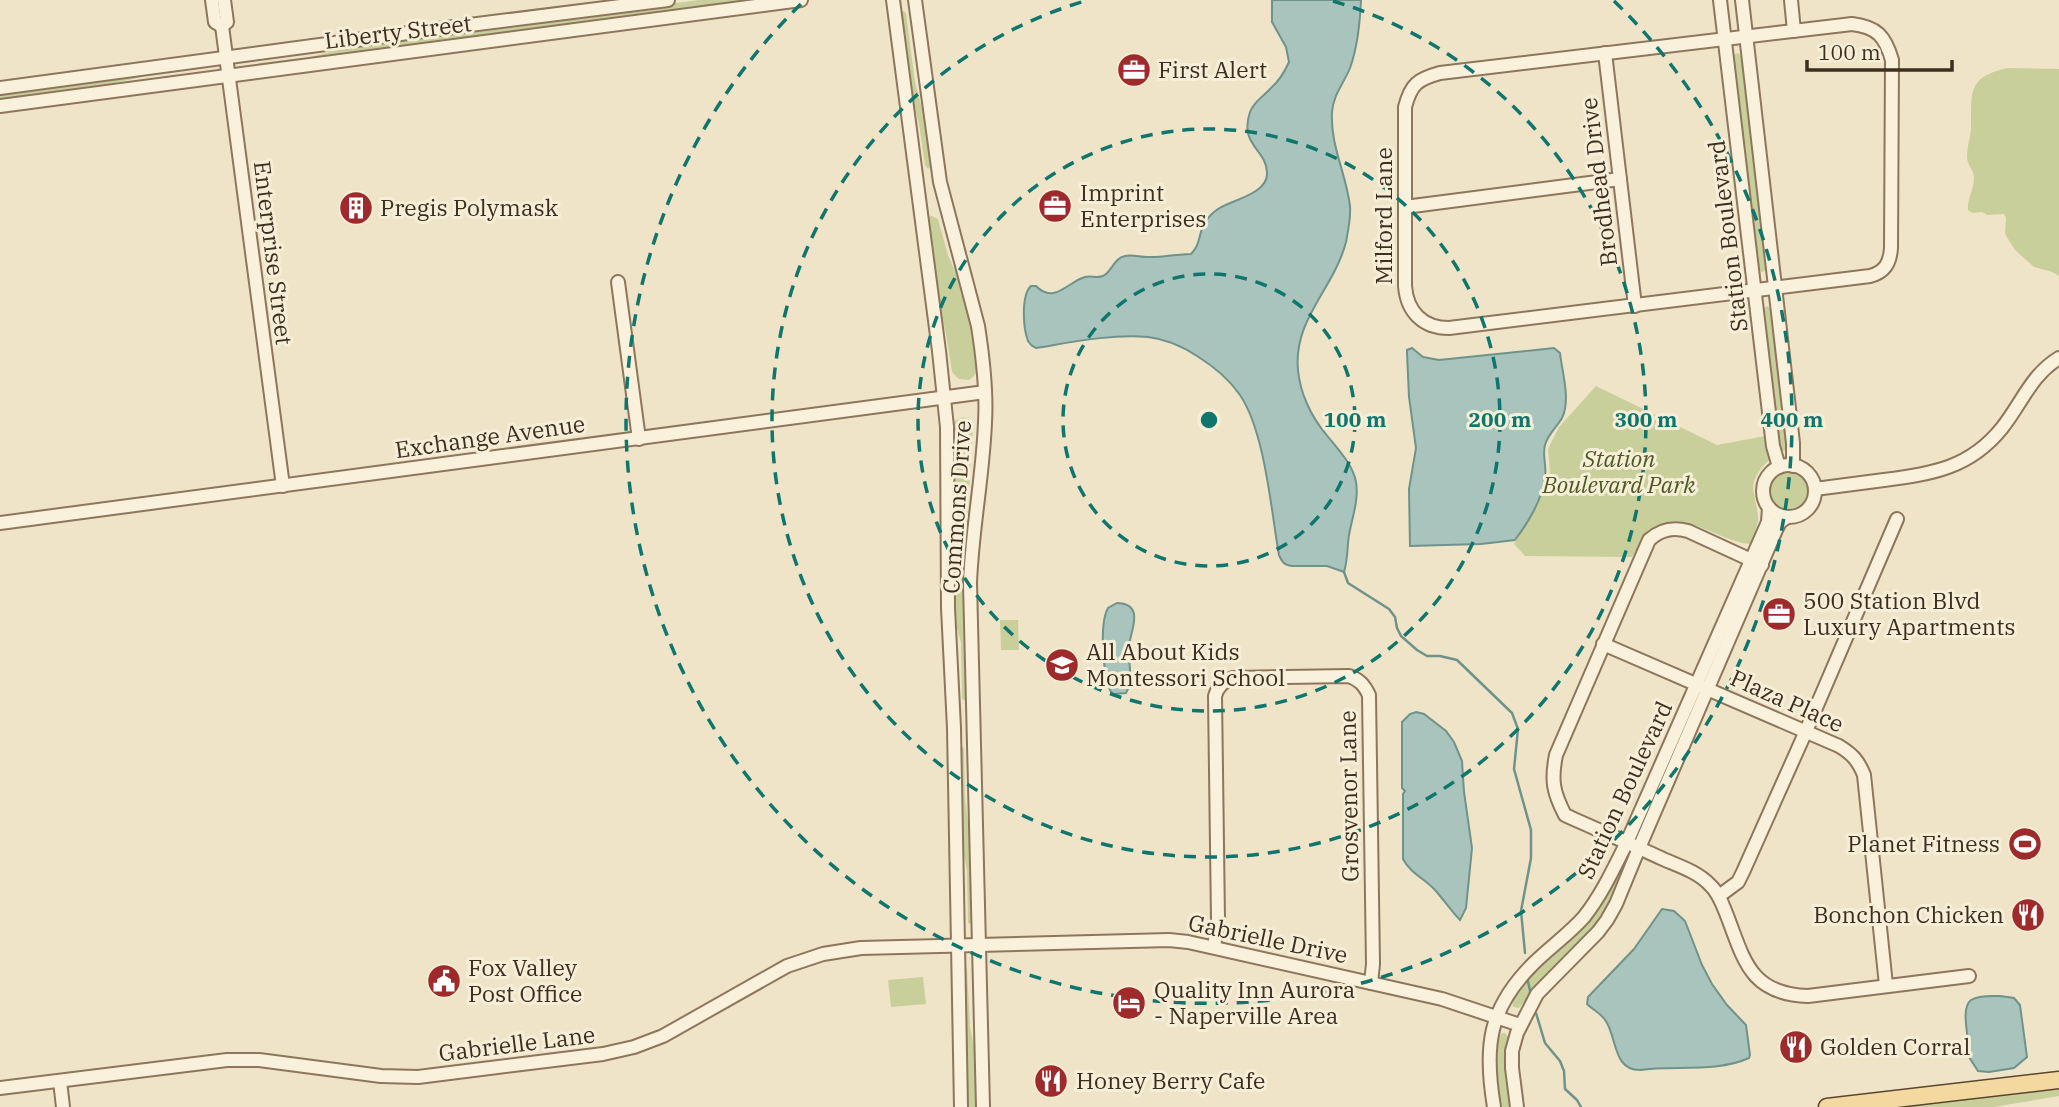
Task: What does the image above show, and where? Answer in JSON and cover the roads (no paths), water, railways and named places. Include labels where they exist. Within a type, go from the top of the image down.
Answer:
[{"type":"main road","points":[[1827,1107],[2059,1080]]},
{"type":"street","name":"Enterprise Street","points":[[212,0],[215,22],[222,26]]},
{"type":"street","name":"Enterprise Street","points":[[222,26],[227,22],[224,0]]},
{"type":"street","name":"Liberty Street","points":[[0,88],[668,0]]},
{"type":"street","name":"Liberty Street","points":[[0,106],[801,0]]},
{"type":"street","name":"Commons Drive","points":[[893,0],[944,398],[948,458],[948,608],[954,728],[961,1107]]},
{"type":"street","name":"Commons Drive","points":[[915,0],[940,181],[978,326],[985,392],[985,423],[970,583],[983,1107]]},
{"type":"street","name":"Station Boulevard","points":[[1720,0],[1773,446],[1779,467]]},
{"type":"street","name":"Station Boulevard","points":[[1742,0],[1793,443],[1793,466]]},
{"type":"street","points":[[1791,0],[1794,31]]},
{"type":"street","name":"Milford Lane","points":[[1852,24],[1867,26],[1880,34],[1888,46],[1892,60],[1890,258],[1879,273],[1775,289],[1449,328],[1429,325],[1414,314],[1406,297],[1405,107],[1409,92],[1417,82],[1440,72],[1725,39],[1852,24]]},
{"type":"street","name":"Enterprise Street","points":[[222,26],[283,486]]},
{"type":"street","name":"Brodhead Drive","points":[[1605,53],[1635,306]]},
{"type":"street","points":[[1405,207],[1620,179]]},
{"type":"street","points":[[618,282],[639,439]]},
{"type":"street","points":[[1815,489],[1915,476],[1959,464],[1991,441],[2009,419],[2034,379],[2059,358]]},
{"type":"street","name":"Exchange Avenue","points":[[0,523],[985,392]]},
{"type":"street","points":[[1793,466],[1808,474],[1815,489],[1807,509],[1801,514],[1787,517],[1774,513],[1769,508],[1765,501],[1763,485],[1772,471],[1779,467],[1793,466]]},
{"type":"street","name":"Station Boulevard","points":[[1756,563],[1768,522],[1769,508]]},
{"type":"street","name":"Station Boulevard","points":[[1493,1107],[1489,1080],[1489,1045],[1497,1016],[1509,993],[1532,964],[1583,918],[1633,845],[1756,563],[1779,523],[1787,517]]},
{"type":"street","points":[[1720,896],[1738,882],[1743,872],[1897,519]]},
{"type":"street","points":[[1756,563],[1679,528],[1661,531],[1655,535],[1645,547],[1556,755],[1552,776],[1555,797],[1565,816],[1692,872],[1711,885],[1720,896],[1748,968],[1761,983],[1771,988],[1795,996],[1808,996],[1969,976]]},
{"type":"street","name":"Plaza Place","points":[[1604,644],[1806,731],[1851,753],[1859,762],[1864,775],[1886,985]]},
{"type":"street","name":"Grosvenor Lane","points":[[1214,947],[1218,920],[1217,689],[1233,678],[1349,676],[1364,685],[1369,695],[1373,964],[1371,983]]},
{"type":"street","name":"Station Boulevard","points":[[1517,1107],[1512,1051],[1520,1025],[1537,994],[1607,920],[1626,883],[1633,845]]},
{"type":"street","name":"Gabrielle Drive","points":[[958,946],[1169,940],[1214,947],[1442,999],[1520,1025]]},
{"type":"street","name":"Gabrielle Lane","points":[[60,1081],[242,1060],[270,1061],[382,1076],[418,1077],[603,1054],[634,1047],[663,1036],[778,971],[809,958],[851,949],[958,946]]},
{"type":"street","points":[[0,1088],[60,1081],[63,1107]]},
{"type":"water","points":[[1272,0],[1361,0],[1355,51],[1350,68],[1334,100],[1332,112],[1333,136],[1350,206],[1348,233],[1333,275],[1308,319],[1298,352],[1299,379],[1307,404],[1348,462],[1356,482],[1356,502],[1344,572],[1327,566],[1289,566],[1281,560],[1256,429],[1240,395],[1226,378],[1209,364],[1179,346],[1148,337],[1106,338],[1036,348],[1028,341],[1025,328],[1024,304],[1031,286],[1055,293],[1079,279],[1103,276],[1125,256],[1191,254],[1211,215],[1262,186],[1266,180],[1266,164],[1250,139],[1250,112],[1277,82],[1289,62],[1286,47],[1272,22]]},
{"type":"water","points":[[1412,348],[1423,357],[1439,360],[1554,348],[1560,353],[1566,395],[1565,411],[1545,445],[1544,485],[1538,502],[1515,540],[1410,546],[1409,489],[1416,448],[1409,397],[1407,353],[1407,350]]},
{"type":"water","points":[[1117,603],[1130,607],[1134,618],[1129,644],[1128,688],[1126,693],[1114,694],[1106,674],[1103,637],[1108,608]]},
{"type":"water","points":[[1416,712],[1424,714],[1446,731],[1462,761],[1472,848],[1466,908],[1460,920],[1435,890],[1403,859],[1405,791],[1402,788],[1402,722]]},
{"type":"water","points":[[1662,909],[1674,911],[1685,921],[1712,984],[1746,1025],[1749,1058],[1709,1067],[1632,1069],[1621,1060],[1605,1020],[1587,1004],[1588,997],[1634,949]]},
{"type":"water","points":[[1977,997],[2014,998],[2020,1005],[2027,1057],[2014,1068],[1978,1071],[1969,1057],[1966,1019],[1968,1004]]},
{"type":"waterway","points":[[1344,572],[1348,583],[1389,609],[1395,617],[1401,636],[1417,650],[1427,656],[1457,660],[1512,713],[1518,729],[1514,769],[1531,830],[1531,858],[1521,911],[1525,953]]},
{"type":"waterway","points":[[1527,977],[1531,995]]},
{"type":"waterway","points":[[1536,1013],[1545,1043],[1560,1061],[1564,1071],[1565,1089],[1581,1107]]},
{"type":"place","name":"First Alert","points":[[1134,70]]},
{"type":"place","name":"Imprint Enterprises","points":[[1055,206]]},
{"type":"place","name":"Pregis Polymask","points":[[356,208]]},
{"type":"place","name":"500 Station Blvd Luxury Apartments","points":[[1779,614]]},
{"type":"place","name":"All About Kids Montessori School","points":[[1062,665]]},
{"type":"place","name":"Planet Fitness","points":[[2025,844]]},
{"type":"place","name":"Bonchon Chicken","points":[[2028,915]]},
{"type":"place","name":"Fox Valley Post Office","points":[[444,981]]},
{"type":"place","name":"Quality Inn Aurora - Naperville Area","points":[[1129,1003]]},
{"type":"place","name":"Golden Corral","points":[[1796,1047]]},
{"type":"place","name":"Honey Berry Cafe","points":[[1051,1081]]},
{"type":"park label","name":"Station Boulevard Park","points":[[1619,472]]}]
